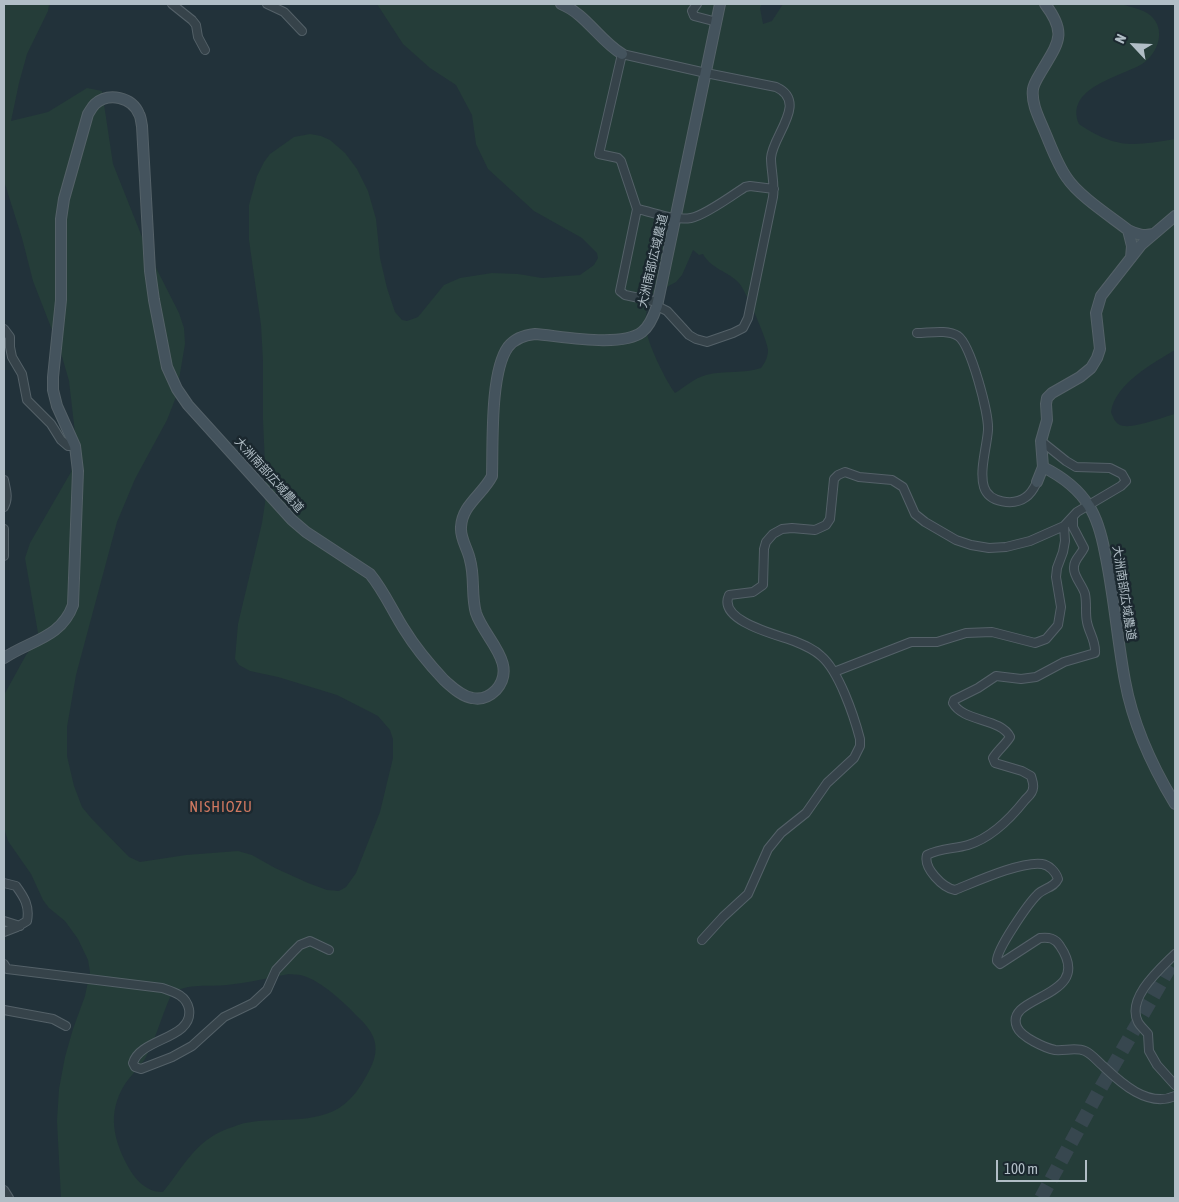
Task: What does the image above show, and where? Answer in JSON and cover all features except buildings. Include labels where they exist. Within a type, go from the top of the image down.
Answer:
[{"type":"street","points":[[172,4],[196,25],[198,37],[206,50]]},
{"type":"street","points":[[267,4],[284,12],[302,31]]},
{"type":"street","points":[[562,4],[578,13],[612,47],[622,54],[776,87],[784,90],[788,96],[790,112],[774,146],[771,158],[774,189],[748,318],[743,328],[707,342],[689,335],[658,304],[625,295],[620,291],[637,209],[621,161],[618,158],[600,154],[622,54]]},
{"type":"street","points":[[697,4],[692,12],[694,16],[717,22]]},
{"type":"street","name":"大洲南部広域農道","points":[[4,658],[52,633],[63,625],[69,617],[73,605],[78,472],[75,446],[57,406],[53,390],[53,366],[61,300],[62,212],[88,114],[95,104],[105,98],[115,97],[127,100],[140,114],[151,280],[167,367],[177,389],[188,405],[292,520],[306,532],[370,574],[385,595],[404,630],[431,667],[458,693],[469,698],[480,699],[491,695],[501,685],[504,673],[502,659],[480,623],[475,610],[473,572],[462,538],[461,527],[463,516],[468,506],[488,486],[492,476],[496,385],[503,357],[509,346],[524,335],[535,334],[599,340],[629,338],[642,332],[652,318],[658,304],[720,4]]},
{"type":"street","points":[[1046,4],[1054,15],[1059,37],[1057,46],[1036,81],[1033,90],[1037,114],[1060,166],[1076,189],[1128,230],[1145,236],[1155,234]]},
{"type":"street","points":[[637,209],[691,218],[700,215],[745,187],[774,189]]},
{"type":"street","points":[[917,333],[951,333],[958,336],[964,342],[972,361],[988,415],[983,475],[984,487],[989,495],[998,500],[1018,502],[1032,492],[1044,467],[1041,441],[1047,420],[1047,398],[1052,393],[1080,377],[1091,368],[1097,358],[1100,348],[1096,313],[1101,296],[1131,258],[1175,216]]},
{"type":"street","points":[[1128,230],[1132,246],[1131,258]]},
{"type":"street","points":[[4,329],[10,337],[12,357],[22,374],[27,400],[51,424],[61,440],[68,446],[75,446]]},
{"type":"street","points":[[702,940],[748,894],[768,849],[781,833],[806,813],[828,784],[854,758],[860,746],[857,727],[834,672],[822,657],[811,648],[769,634],[744,622],[733,613],[727,601],[729,595],[753,592],[763,585],[764,549],[766,542],[773,534],[782,529],[816,530],[826,525],[830,519],[834,479],[838,474],[845,472],[859,477],[892,480],[903,486],[915,514],[924,522],[956,540],[989,548],[1006,547],[1030,541],[1064,526],[1077,512],[1121,486],[1126,481],[1122,474],[1110,468],[1076,467],[1041,441]]},
{"type":"street","name":"大洲南部広域農道","points":[[1044,467],[1063,477],[1089,505],[1102,538],[1110,575],[1125,680],[1131,706],[1147,751],[1175,804]]},
{"type":"street","points":[[4,480],[8,494],[4,507]]},
{"type":"street","points":[[1073,518],[1073,527],[1084,548],[1075,560],[1074,570],[1085,593],[1087,622],[1096,645],[1096,652],[1064,662],[1036,677],[1021,679],[996,676],[954,700],[953,703],[956,708],[1008,733],[1010,737],[1006,744],[999,749],[993,758],[995,763],[1022,771],[1031,776],[1034,786],[1032,792],[1016,812],[982,839],[968,845],[936,851],[927,855],[926,860],[928,866],[942,884],[948,889],[955,890],[1010,870],[1040,864],[1048,866],[1057,876],[1056,884],[1037,893],[1006,938],[996,956],[997,961],[1000,964],[1040,938],[1048,938],[1054,939],[1059,944],[1068,960],[1069,970],[1064,981],[1053,990],[1027,1004],[1020,1010],[1016,1027],[1020,1033],[1040,1045],[1056,1050],[1081,1050],[1088,1052],[1131,1090],[1151,1099],[1175,1096]]},
{"type":"street","points":[[834,672],[912,642],[937,642],[966,633],[992,632],[1035,643],[1046,639],[1058,625],[1061,607],[1056,578],[1065,540],[1064,526]]},
{"type":"street","points":[[4,529],[4,556]]},
{"type":"street","points":[[4,883],[16,886],[26,899],[29,912],[27,921],[4,932]]},
{"type":"street","points":[[4,921],[20,926]]},
{"type":"street","points":[[4,964],[7,969],[30,973],[162,988],[177,993],[184,998],[189,1007],[189,1018],[183,1026],[170,1036],[144,1048],[135,1056],[133,1063],[135,1067],[141,1069],[172,1057],[192,1046],[224,1017],[253,1003],[267,990],[276,970],[300,944],[310,941],[329,950]]},
{"type":"street","points":[[1175,954],[1145,987],[1136,1001],[1135,1012],[1138,1023],[1148,1034],[1148,1051],[1157,1065],[1175,1085]]},
{"type":"street","points":[[4,1010],[53,1019],[66,1026]]},
{"type":"street","points":[[4,1190],[9,1198]]},
{"type":"green space","points":[[4,4],[49,4],[48,11],[27,54],[11,121],[48,112],[87,88],[102,91],[113,164],[148,252],[179,313],[184,328],[185,344],[176,397],[167,420],[135,479],[117,522],[76,675],[67,727],[67,756],[74,786],[82,807],[129,857],[140,862],[186,855],[238,851],[252,855],[308,883],[327,890],[339,891],[346,887],[356,873],[380,812],[393,758],[393,739],[390,730],[378,716],[337,695],[278,677],[250,671],[239,665],[235,659],[238,624],[262,523],[266,487],[261,325],[249,240],[249,205],[257,176],[270,154],[294,137],[310,134],[321,136],[330,140],[345,153],[357,169],[368,191],[376,219],[380,258],[387,288],[395,312],[402,320],[407,321],[418,317],[444,285],[460,278],[492,273],[518,274],[542,278],[580,275],[594,265],[598,258],[597,253],[582,238],[534,211],[488,169],[476,144],[472,115],[456,85],[430,68],[403,44],[377,4],[762,4],[760,8],[763,24],[772,21],[783,4],[1121,4],[1150,15],[1158,27],[1159,34],[1156,48],[1148,60],[1097,85],[1079,101],[1076,112],[1079,124],[1115,142],[1136,144],[1175,139],[1175,350],[1136,375],[1120,392],[1111,412],[1117,423],[1125,426],[1139,425],[1175,414],[1175,1198],[61,1198],[57,1121],[59,1089],[65,1057],[85,996],[90,972],[88,960],[78,939],[65,921],[49,908],[43,900],[31,874],[8,841],[4,828],[4,695],[26,655],[34,645],[38,633],[25,558],[30,543],[71,472],[74,459],[75,433],[69,381],[61,353],[33,281],[4,181]],"holes":[[[693,250],[699,255],[703,254],[710,263],[739,283],[760,327],[768,353],[761,368],[702,376],[675,393],[653,352],[647,335],[646,316],[650,296],[676,282],[682,275]],[[289,974],[304,976],[325,988],[353,1012],[372,1034],[376,1046],[374,1059],[359,1088],[339,1108],[327,1114],[300,1119],[245,1123],[220,1132],[195,1151],[163,1192],[148,1189],[133,1174],[124,1159],[116,1138],[114,1117],[119,1095],[146,1057],[172,993],[185,988],[250,982]]]},
{"type":"tunnel","points":[[1041,1198],[1099,1091],[1175,958]]},
{"type":"district","name":"NISHIOZU","points":[[221,807]]}]
